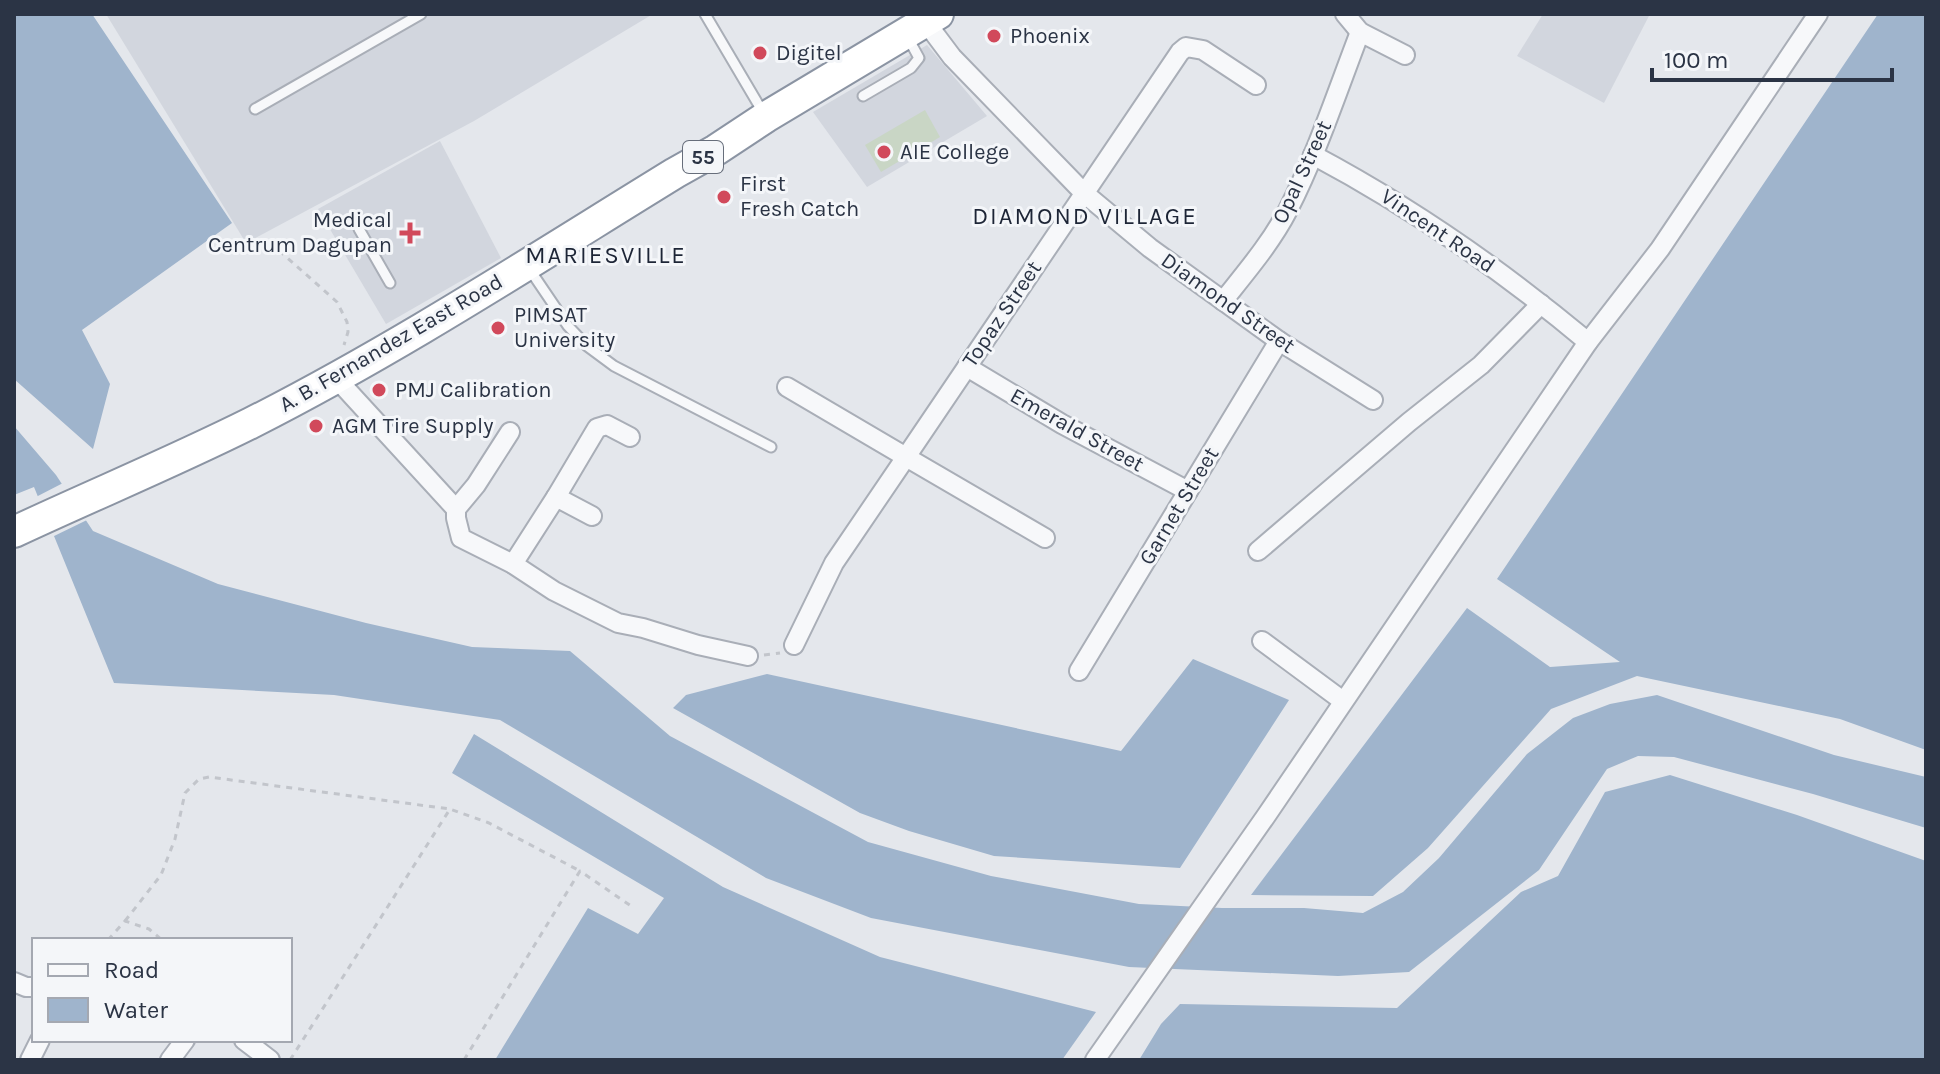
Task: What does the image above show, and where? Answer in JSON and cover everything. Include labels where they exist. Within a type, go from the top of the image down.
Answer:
[{"type":"highway","name":"A. B. Fernandez East Road","points":[[24,528],[251,423],[335,377],[526,265],[923,23]]},
{"type":"street","points":[[1345,14],[1360,32],[1405,55]]},
{"type":"street","points":[[1095,1060],[1219,884],[1588,342],[1660,249],[1818,14]]},
{"type":"street","name":"Diamond Street","points":[[923,23],[1084,193],[1150,248],[1223,301],[1279,341],[1373,400]]},
{"type":"street","name":"Opal Street","points":[[1223,301],[1270,240],[1287,212],[1313,155],[1360,32]]},
{"type":"street","name":"Topaz Street","points":[[794,645],[834,563],[1173,60],[1186,47],[1203,50],[1256,85]]},
{"type":"street","name":"Vincent Road","points":[[1313,155],[1370,185],[1474,255],[1588,342]]},
{"type":"street","points":[[1258,551],[1481,365],[1541,304]]},
{"type":"street","name":"Garnet Street","points":[[1079,671],[1279,341]]},
{"type":"street","name":"Emerald Street","points":[[967,367],[1062,424],[1188,491]]},
{"type":"street","points":[[335,377],[456,509],[461,538],[618,623],[748,656]]},
{"type":"street","points":[[787,387],[1045,538]]},
{"type":"street","points":[[513,564],[597,428],[607,425],[630,437]]},
{"type":"street","points":[[456,509],[476,485],[510,432]]},
{"type":"street","points":[[556,497],[592,516]]},
{"type":"street","points":[[1262,641],[1343,701]]},
{"type":"street","points":[[30,1060],[39,1042]]},
{"type":"street","points":[[170,1060],[184,1042]]},
{"type":"street","points":[[247,1042],[270,1060]]},
{"type":"lane","points":[[255,109],[421,14]]},
{"type":"lane","points":[[705,14],[766,117]]},
{"type":"lane","points":[[863,96],[911,68],[919,58],[923,23]]},
{"type":"lane","points":[[359,229],[390,283]]},
{"type":"lane","points":[[526,265],[568,326],[587,346],[614,366],[771,447]]},
{"type":"path","points":[[257,244],[274,246],[343,310],[348,332],[335,377]]},
{"type":"path","points":[[110,938],[161,875],[175,839],[185,793],[199,779],[209,777],[450,809],[489,823],[580,871],[631,906]]},
{"type":"path","points":[[290,1060],[450,809]]},
{"type":"path","points":[[464,1060],[580,871]]},
{"type":"path","points":[[125,921],[149,929],[160,938]]},
{"type":"shaded area","points":[[106,14],[653,14],[474,121],[246,243]]},
{"type":"shaded area","points":[[1543,14],[1650,14],[1604,103],[1517,56]]},
{"type":"shaded area","name":"AIE College","points":[[927,45],[987,116],[867,187],[813,112]]},
{"type":"shaded area","name":"Medical Centrum Dagupan","points":[[440,141],[501,258],[386,324],[318,209]]},
{"type":"green space","points":[[925,110],[940,137],[881,172],[865,145]]},
{"type":"water","points":[[14,14],[92,14],[232,223],[82,330],[110,384],[93,449],[14,379]]},
{"type":"water","points":[[1878,14],[1926,14],[1926,750],[1840,719],[1637,676],[1551,709],[1428,848],[1373,896],[1251,895],[1467,608],[1550,667],[1620,662],[1497,579]]},
{"type":"water","points":[[14,426],[56,475],[93,531],[218,584],[366,623],[472,647],[570,651],[670,736],[868,842],[991,876],[1139,904],[1304,908],[1363,913],[1403,892],[1439,858],[1527,754],[1573,718],[1610,704],[1657,695],[1834,755],[1926,777],[1926,828],[1674,757],[1638,756],[1607,769],[1539,870],[1409,972],[1338,976],[1129,967],[871,918],[766,878],[500,720],[334,695],[114,683],[34,487],[14,495]]},
{"type":"water","points":[[1193,659],[1289,700],[1180,868],[994,856],[909,831],[860,813],[673,708],[686,695],[767,674],[1121,751]]},
{"type":"water","points":[[474,734],[723,887],[880,957],[1096,1012],[1062,1060],[495,1060],[588,908],[638,934],[664,898],[452,773]]},
{"type":"water","points":[[1670,775],[1797,815],[1926,861],[1926,1060],[1139,1060],[1161,1024],[1180,1004],[1397,1008],[1521,892],[1558,876],[1605,792]]},
{"type":"pier","points":[[65,482],[87,520],[50,538],[34,498]]},
{"type":"place","name":"Phoenix","points":[[994,36]]},
{"type":"place","name":"Digitel","points":[[760,53]]},
{"type":"place","name":"AIE College","points":[[884,152]]},
{"type":"place","name":"First Fresh Catch","points":[[724,197]]},
{"type":"place","name":"Medical Centrum Dagupan","points":[[410,233]]},
{"type":"place","name":"PIMSAT University","points":[[498,328]]},
{"type":"place","name":"PMJ Calibration","points":[[379,390]]},
{"type":"place","name":"AGM Tire Supply","points":[[316,426]]},
{"type":"district","name":"DIAMOND VILLAGE","points":[[1085,216]]},
{"type":"district","name":"MARIESVILLE","points":[[606,255]]}]
